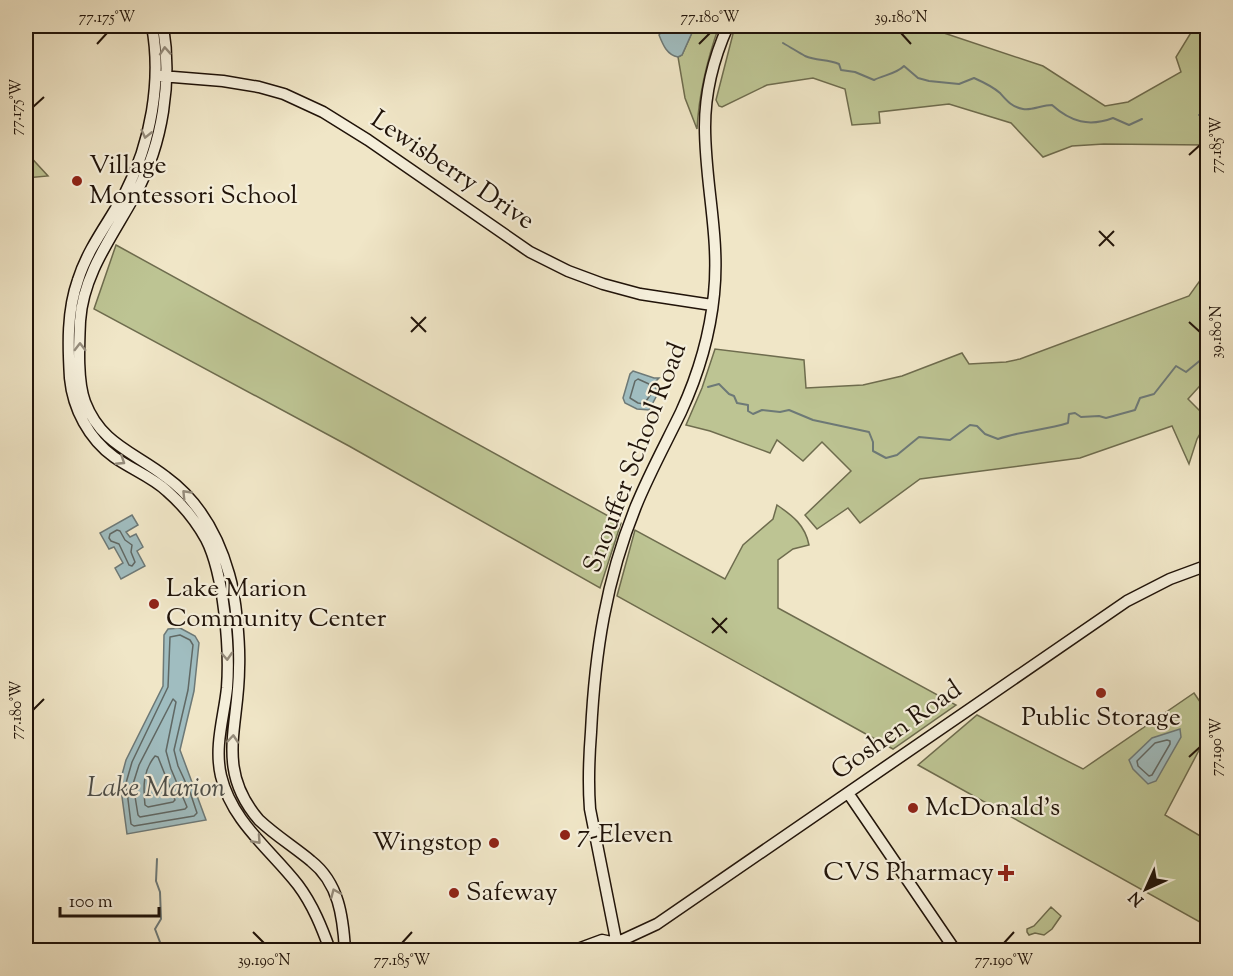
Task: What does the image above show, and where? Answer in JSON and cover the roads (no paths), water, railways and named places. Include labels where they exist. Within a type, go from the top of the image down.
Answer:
[{"type":"street","points":[[152,26],[155,76],[152,110],[145,141],[134,172],[76,282],[70,307],[69,358],[72,393],[81,417],[97,441],[114,457],[166,489],[196,521],[208,542],[219,580],[226,632],[226,688],[218,744],[221,777],[233,807],[248,829],[291,876],[307,900],[330,951]]},
{"type":"street","points":[[163,26],[167,77],[159,129],[149,163],[137,191],[94,267],[85,293],[81,319],[82,391],[90,413],[110,440],[180,487],[209,523],[219,543],[233,589],[239,667],[232,747],[234,778],[259,820],[312,861],[331,884],[341,910],[345,951]]},
{"type":"street","name":"Snouffer School Road","points":[[614,948],[590,809],[588,785],[597,651],[606,603],[620,553],[645,484],[692,384],[703,352],[712,304],[716,247],[706,154],[705,110],[714,64],[728,26]]},
{"type":"street","name":"Lewisberry Drive","points":[[155,76],[223,81],[284,94],[323,112],[368,140],[530,252],[603,284],[640,294],[712,304]]},
{"type":"street","name":"Goshen Road","points":[[575,951],[602,940],[614,948],[657,924],[1127,601],[1170,579],[1208,565]]},
{"type":"street","points":[[848,793],[955,951]]},
{"type":"water","points":[[665,26],[695,26],[682,55],[678,57],[668,52],[659,35]]},
{"type":"water","points":[[633,371],[659,378],[655,382],[657,395],[649,410],[637,409],[625,403],[623,398]]},
{"type":"water","points":[[132,515],[138,525],[126,532],[130,537],[136,534],[143,547],[137,551],[145,566],[121,579],[115,568],[123,563],[114,547],[109,549],[100,533]]},
{"type":"water","name":"Lake Marion","points":[[180,628],[195,636],[199,643],[194,691],[180,750],[206,820],[127,834],[120,782],[126,760],[163,686],[164,635],[168,629]]},
{"type":"water","points":[[1180,729],[1181,737],[1156,781],[1148,784],[1133,769],[1129,760],[1152,738]]},
{"type":"waterway","points":[[783,43],[805,56],[835,62],[839,64],[841,70],[855,72],[874,80],[894,73],[904,66],[918,78],[929,81],[959,84],[974,78],[994,88],[1007,101],[1023,109],[1052,105],[1073,119],[1088,122],[1113,118],[1129,125],[1142,119]]},
{"type":"waterway","points":[[1199,115],[1208,117]]},
{"type":"waterway","points":[[708,387],[719,384],[734,396],[737,403],[748,405],[748,411],[753,414],[762,410],[780,412],[789,410],[813,420],[869,432],[873,442],[873,451],[886,458],[897,455],[919,437],[950,440],[970,425],[977,426],[985,434],[998,439],[1068,423],[1069,414],[1106,418],[1135,410],[1140,398],[1154,394],[1176,366],[1186,372],[1208,354]]},
{"type":"waterway","points":[[157,859],[156,881],[160,892],[161,919],[155,929],[163,950]]},
{"type":"place","name":"Village Montessori School","points":[[77,181]]},
{"type":"place","name":"Lake Marion Community Center","points":[[154,604]]},
{"type":"place","name":"Public Storage","points":[[1101,693]]},
{"type":"place","name":"McDonald's","points":[[913,808]]},
{"type":"place","name":"7-Eleven","points":[[565,835]]},
{"type":"place","name":"Wingstop","points":[[494,843]]},
{"type":"place","name":"CVS Pharmacy","points":[[1006,873]]},
{"type":"place","name":"Safeway","points":[[454,893]]}]
